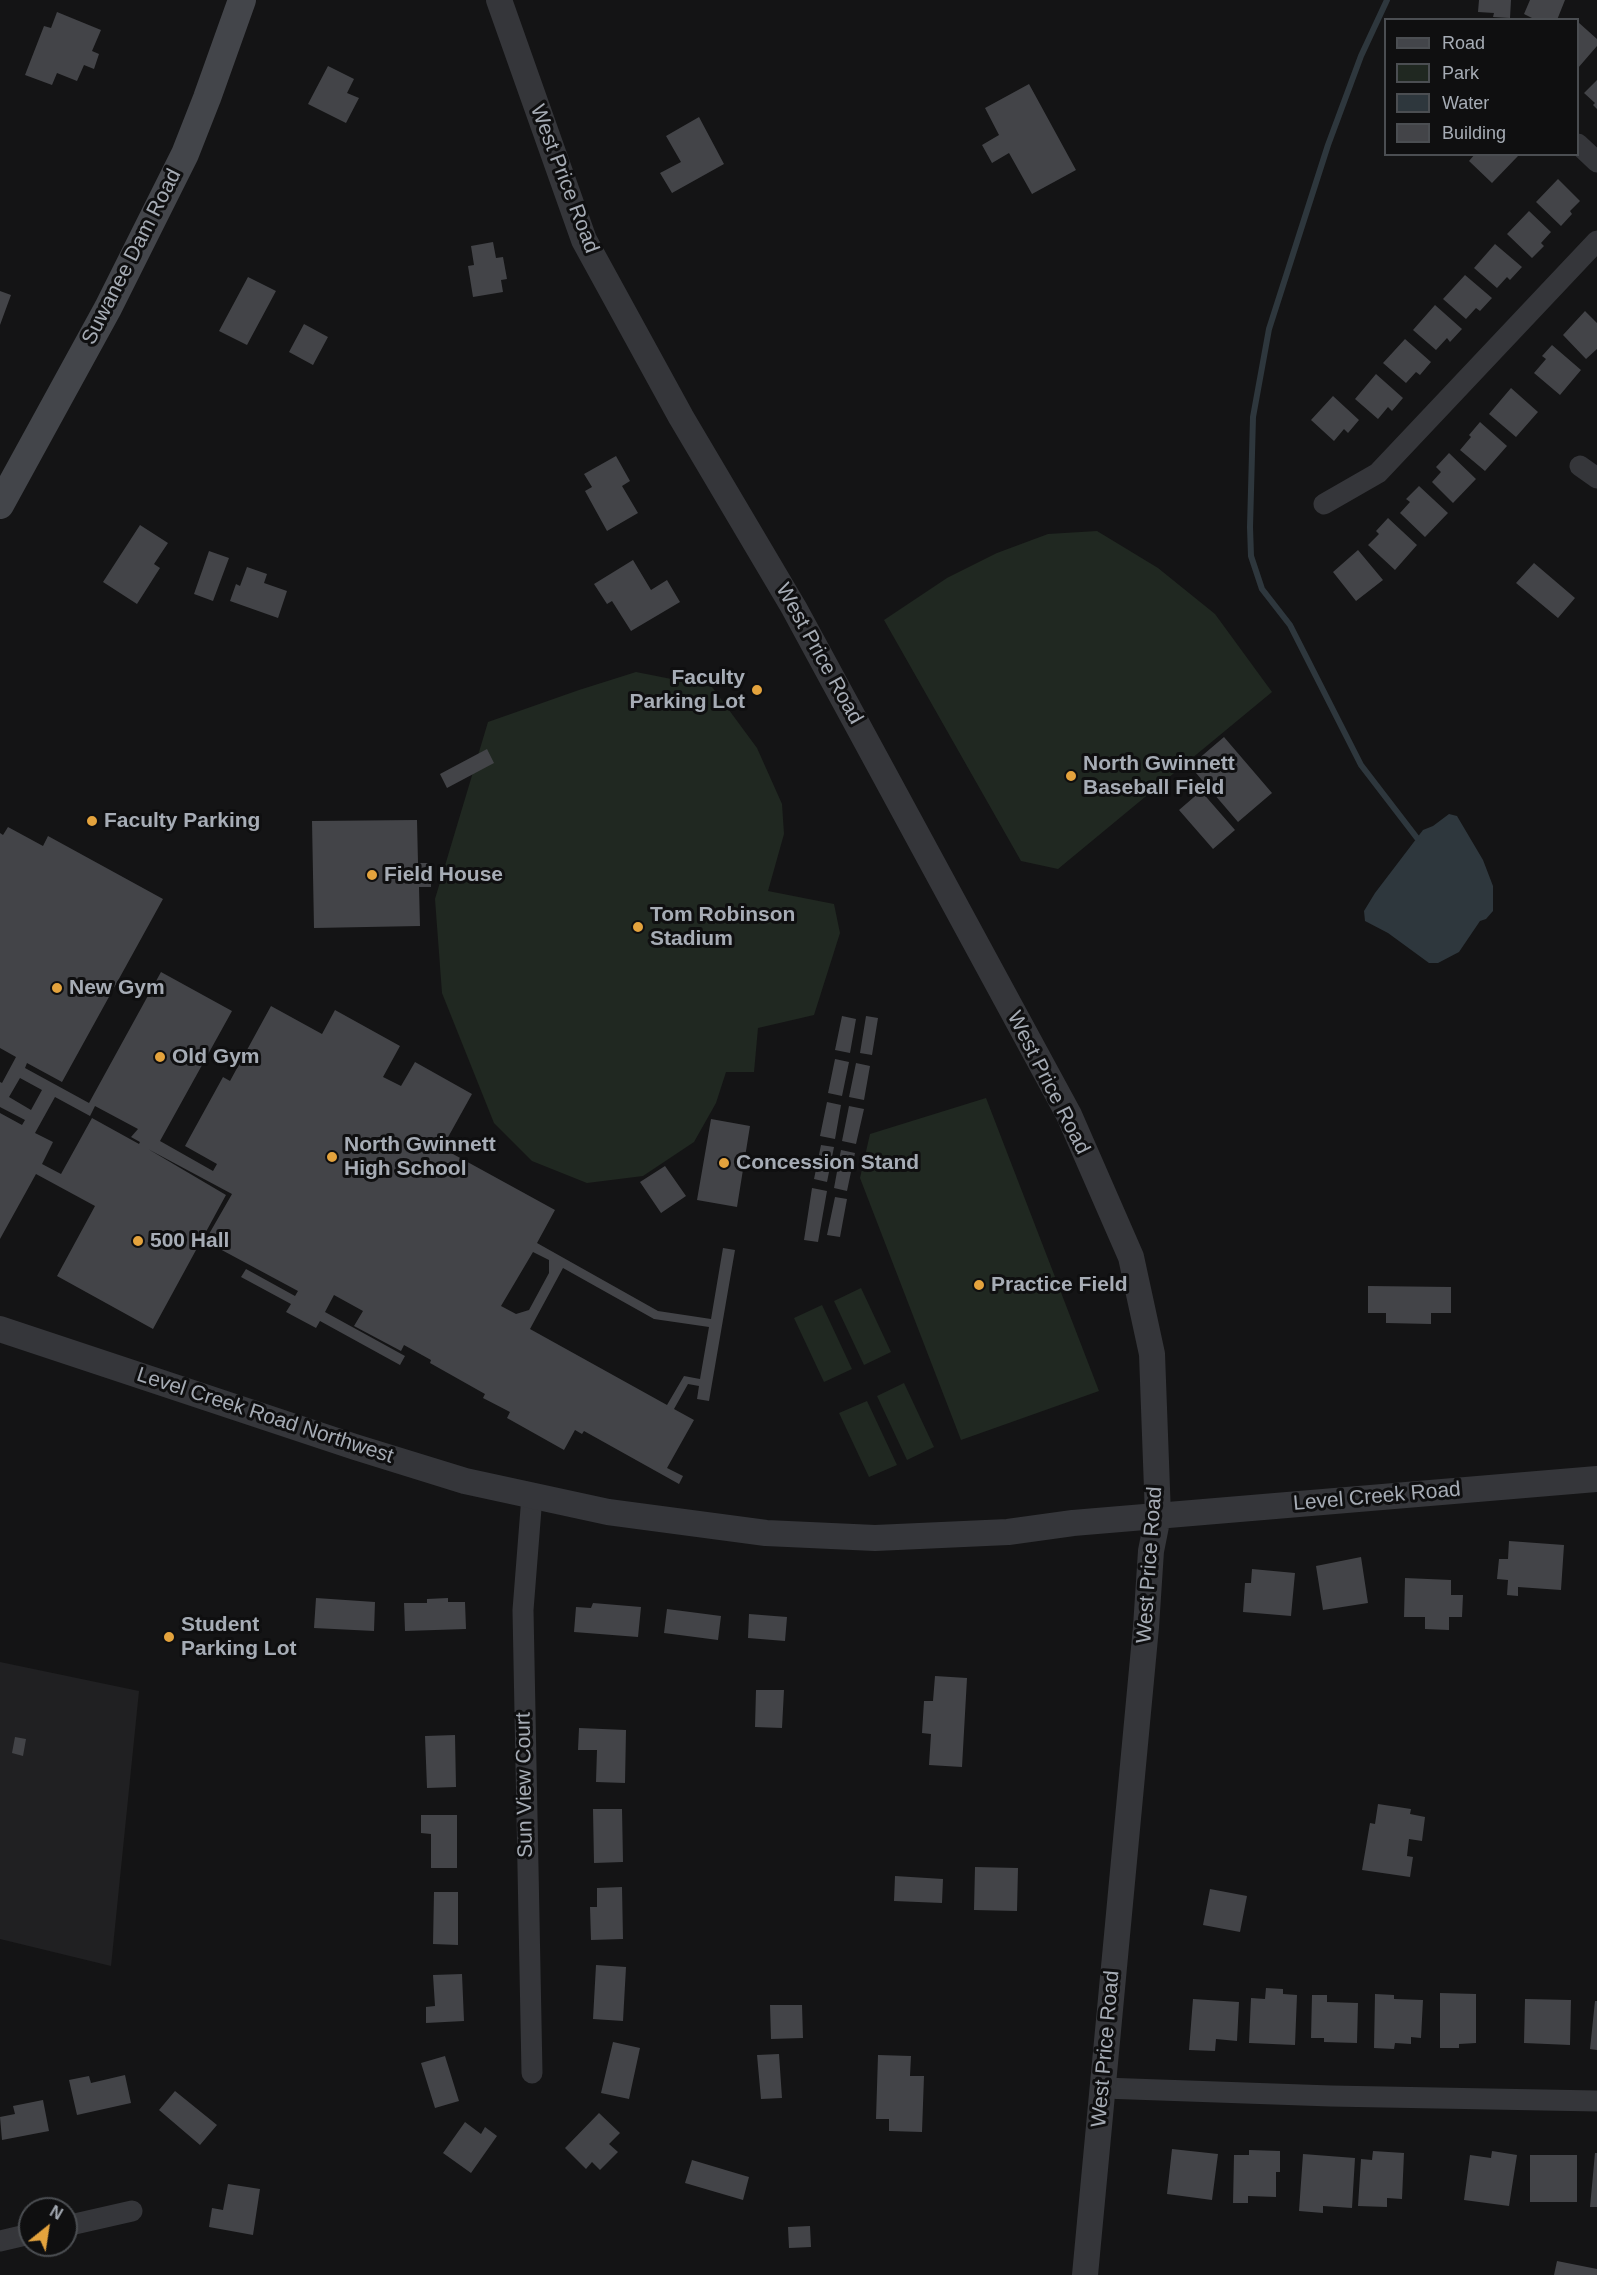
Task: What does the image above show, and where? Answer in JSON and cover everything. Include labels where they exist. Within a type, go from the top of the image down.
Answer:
[{"type":"main road","name":"Suwanee Dam Road","points":[[0,505],[108,308],[184,154],[242,0]]},
{"type":"street","name":"West Price Road","points":[[499,0],[584,240],[681,417],[794,608],[1069,1115],[1131,1257],[1152,1354],[1158,1516],[1151,1551],[1146,1627],[1085,2275]]},
{"type":"street","points":[[1579,145],[1597,162]]},
{"type":"street","points":[[1324,504],[1378,473],[1597,241]]},
{"type":"street","name":"Level Creek Road Northwest","points":[[0,1329],[355,1448],[465,1481],[608,1512],[766,1533],[875,1538],[1008,1532],[1072,1523],[1158,1516]]},
{"type":"street","name":"Level Creek Road","points":[[1158,1516],[1597,1479]]},
{"type":"street","name":"Sun View Court","points":[[532,1496],[523,1610],[529,2040],[532,2073]]},
{"type":"street","points":[[1103,2088],[1331,2096],[1597,2101]]},
{"type":"street","points":[[78,2223],[132,2211]]},
{"type":"street","points":[[0,2241],[18,2237]]},
{"type":"shaded area","points":[[0,1662],[139,1691],[111,1966],[0,1939]]},
{"type":"green space","name":"North Gwinnett Baseball Field","points":[[1097,531],[1158,568],[1215,614],[1272,692],[1058,869],[1021,861],[884,620],[947,578],[997,553],[1048,534]]},
{"type":"green space","name":"Tom Robinson Stadium","points":[[636,672],[712,687],[757,748],[782,804],[784,834],[768,891],[834,904],[840,933],[814,1015],[758,1028],[754,1072],[726,1072],[716,1103],[694,1142],[643,1176],[587,1183],[532,1161],[494,1123],[442,993],[435,899],[488,722]]},
{"type":"green space","name":"Practice Field","points":[[986,1098],[1099,1391],[961,1440],[860,1178],[870,1134]]},
{"type":"green space","points":[[861,1288],[891,1352],[864,1365],[834,1301]]},
{"type":"green space","points":[[822,1305],[852,1369],[824,1382],[794,1318]]},
{"type":"green space","points":[[904,1383],[934,1447],[907,1460],[877,1396]]},
{"type":"green space","points":[[867,1401],[897,1465],[869,1477],[839,1413]]},
{"type":"water","points":[[1449,814],[1457,816],[1483,860],[1493,886],[1493,911],[1486,919],[1480,921],[1459,952],[1438,963],[1429,963],[1388,933],[1365,921],[1364,911],[1423,830],[1433,826]]},
{"type":"building","points":[[1479,0],[1511,0],[1510,18],[1493,17],[1494,13],[1478,12]]},
{"type":"building","points":[[1530,0],[1565,0],[1558,18],[1532,18],[1524,14]]},
{"type":"building","points":[[57,12],[101,30],[92,51],[99,54],[94,69],[84,65],[77,81],[57,73],[52,85],[25,75],[44,26],[51,28]]},
{"type":"building","points":[[1579,23],[1597,39],[1597,46],[1579,67]]},
{"type":"building","points":[[328,66],[354,79],[347,93],[359,98],[346,123],[308,104]]},
{"type":"building","points":[[1597,80],[1597,109],[1593,105],[1595,103],[1584,93]]},
{"type":"building","points":[[1029,84],[1076,170],[1032,194],[1009,153],[992,163],[982,145],[999,135],[985,108]]},
{"type":"building","points":[[699,117],[724,164],[672,193],[660,173],[681,162],[666,136]]},
{"type":"building","points":[[1473,156],[1518,156],[1492,183],[1469,161]]},
{"type":"building","points":[[1558,179],[1580,201],[1570,211],[1572,214],[1561,226],[1536,202]]},
{"type":"building","points":[[1529,211],[1551,232],[1541,243],[1544,246],[1532,258],[1507,234]]},
{"type":"building","points":[[493,242],[496,258],[503,257],[507,279],[501,280],[503,292],[473,297],[468,266],[474,265],[471,246]]},
{"type":"building","points":[[1495,244],[1522,267],[1510,280],[1507,277],[1497,288],[1474,268]]},
{"type":"building","points":[[1465,275],[1492,298],[1480,311],[1476,308],[1466,319],[1443,299]]},
{"type":"building","points":[[248,277],[276,291],[247,345],[219,331]]},
{"type":"building","points":[[0,291],[11,295],[0,325]]},
{"type":"building","points":[[1435,305],[1462,329],[1450,342],[1447,338],[1436,350],[1413,330]]},
{"type":"building","points":[[1585,311],[1597,323],[1597,349],[1586,359],[1563,335]]},
{"type":"building","points":[[304,324],[328,337],[313,365],[289,352]]},
{"type":"building","points":[[1405,339],[1431,362],[1420,375],[1416,372],[1406,383],[1383,363]]},
{"type":"building","points":[[1552,345],[1581,370],[1560,395],[1534,373],[1546,359],[1542,356]]},
{"type":"building","points":[[1376,374],[1403,398],[1392,411],[1388,407],[1378,419],[1355,399]]},
{"type":"building","points":[[1511,388],[1538,412],[1516,437],[1489,414]]},
{"type":"building","points":[[1333,396],[1359,420],[1348,433],[1344,429],[1334,441],[1311,420]]},
{"type":"building","points":[[1480,422],[1507,446],[1485,471],[1460,450]]},
{"type":"building","points":[[1449,453],[1476,479],[1453,503],[1432,482],[1441,472],[1436,467]]},
{"type":"building","points":[[616,456],[630,481],[622,486],[638,513],[607,531],[585,491],[592,487],[584,474]]},
{"type":"building","points":[[1419,486],[1448,513],[1425,537],[1400,513],[1410,502],[1406,499]]},
{"type":"building","points":[[1388,518],[1417,545],[1395,570],[1368,545],[1379,534],[1376,531]]},
{"type":"building","points":[[140,525],[168,543],[154,564],[160,568],[137,604],[103,582]]},
{"type":"building","points":[[1358,550],[1383,580],[1356,601],[1333,572]]},
{"type":"building","points":[[209,551],[229,558],[213,601],[194,594]]},
{"type":"building","points":[[633,560],[651,590],[667,580],[680,602],[631,631],[612,601],[607,604],[594,584]]},
{"type":"building","points":[[1534,563],[1575,598],[1558,618],[1516,583]]},
{"type":"building","points":[[247,567],[267,574],[264,583],[287,591],[278,618],[230,601],[236,584],[240,586]]},
{"type":"building","points":[[1224,737],[1272,793],[1238,822],[1190,766]]},
{"type":"building","points":[[487,749],[494,763],[447,788],[440,774]]},
{"type":"building","points":[[1201,791],[1235,830],[1213,849],[1179,810]]},
{"type":"building","name":"Field House","points":[[417,820],[418,863],[431,863],[431,887],[419,887],[420,926],[314,928],[312,821]]},
{"type":"building","name":"North Gwinnett High School","points":[[8,827],[43,846],[48,836],[163,899],[62,1082],[27,1063],[25,1068],[89,1103],[161,972],[232,1011],[160,1141],[213,1171],[217,1164],[185,1146],[223,1077],[230,1081],[271,1006],[322,1034],[335,1010],[400,1046],[383,1077],[401,1086],[415,1062],[472,1094],[442,1148],[555,1210],[537,1243],[658,1311],[711,1319],[723,1248],[735,1250],[709,1401],[697,1399],[699,1386],[688,1384],[674,1409],[694,1420],[667,1468],[683,1476],[679,1484],[584,1431],[582,1434],[575,1430],[564,1450],[507,1418],[510,1412],[483,1398],[485,1394],[430,1363],[431,1360],[404,1345],[401,1351],[354,1326],[363,1311],[334,1295],[325,1312],[405,1356],[400,1365],[320,1321],[316,1328],[286,1312],[291,1304],[241,1277],[246,1269],[295,1296],[298,1291],[205,1241],[232,1194],[148,1149],[226,1195],[153,1329],[57,1276],[95,1206],[36,1174],[0,1239],[0,1113],[22,1125],[25,1120],[0,1107],[0,1082],[2,1083],[16,1057],[0,1048],[0,833],[3,835]],"holes":[[[20,1078],[42,1090],[31,1110],[9,1097]],[[55,1097],[90,1116],[95,1106],[138,1129],[131,1137],[140,1142],[139,1144],[92,1118],[61,1174],[42,1164],[53,1142],[35,1133]],[[533,1252],[549,1260],[549,1273],[529,1310],[516,1314],[501,1306]],[[563,1268],[654,1319],[709,1327],[700,1379],[684,1376],[667,1405],[530,1329]]]},
{"type":"building","points":[[842,1016],[856,1019],[850,1053],[835,1050]]},
{"type":"building","points":[[866,1016],[878,1018],[872,1055],[860,1053]]},
{"type":"building","points":[[835,1059],[849,1062],[842,1096],[828,1093]]},
{"type":"building","points":[[856,1063],[870,1066],[864,1100],[849,1097]]},
{"type":"building","points":[[827,1102],[841,1105],[835,1139],[820,1136]]},
{"type":"building","points":[[849,1106],[864,1109],[856,1144],[842,1141]]},
{"type":"building","name":"Concession Stand","points":[[711,1119],[750,1126],[737,1207],[697,1200]]},
{"type":"building","points":[[821,1145],[834,1147],[827,1182],[814,1179]]},
{"type":"building","points":[[841,1150],[855,1153],[847,1191],[834,1188]]},
{"type":"building","points":[[665,1166],[686,1196],[661,1213],[640,1182]]},
{"type":"building","points":[[812,1188],[827,1191],[818,1242],[804,1240]]},
{"type":"building","points":[[835,1197],[847,1199],[840,1237],[827,1235]]},
{"type":"building","points":[[1368,1286],[1451,1287],[1451,1313],[1431,1313],[1431,1324],[1386,1323],[1386,1313],[1368,1313]]},
{"type":"building","points":[[1509,1541],[1564,1545],[1561,1590],[1518,1587],[1518,1596],[1507,1595],[1508,1580],[1497,1579],[1499,1559],[1508,1559]]},
{"type":"building","points":[[1361,1557],[1368,1603],[1323,1610],[1316,1566]]},
{"type":"building","points":[[1252,1569],[1295,1573],[1291,1616],[1243,1612],[1245,1583],[1251,1583]]},
{"type":"building","points":[[1405,1578],[1451,1580],[1451,1595],[1463,1595],[1462,1617],[1449,1617],[1449,1630],[1425,1629],[1425,1617],[1404,1617]]},
{"type":"building","points":[[316,1598],[375,1602],[374,1631],[314,1628]]},
{"type":"building","points":[[448,1598],[448,1602],[465,1602],[466,1629],[405,1631],[404,1603],[427,1603],[427,1599]]},
{"type":"building","points":[[593,1603],[641,1607],[638,1637],[574,1632],[576,1607],[591,1608]]},
{"type":"building","points":[[667,1609],[721,1616],[718,1640],[664,1633]]},
{"type":"building","points":[[749,1614],[787,1617],[785,1641],[748,1638]]},
{"type":"building","points":[[935,1676],[967,1678],[962,1767],[929,1765],[931,1734],[922,1733],[924,1701],[933,1701]]},
{"type":"building","points":[[756,1690],[784,1690],[782,1728],[755,1727]]},
{"type":"building","points":[[579,1728],[626,1730],[625,1783],[596,1782],[597,1750],[578,1750]]},
{"type":"building","points":[[455,1735],[456,1787],[427,1788],[425,1736]]},
{"type":"building","points":[[15,1737],[26,1739],[23,1756],[12,1753]]},
{"type":"building","points":[[1378,1804],[1411,1809],[1410,1814],[1425,1817],[1422,1841],[1409,1839],[1407,1856],[1413,1857],[1410,1877],[1362,1870],[1370,1823],[1375,1824]]},
{"type":"building","points":[[593,1809],[622,1809],[623,1862],[594,1863]]},
{"type":"building","points":[[421,1815],[457,1815],[457,1868],[431,1868],[431,1834],[421,1833]]},
{"type":"building","points":[[975,1867],[1018,1868],[1017,1911],[974,1910]]},
{"type":"building","points":[[895,1876],[943,1879],[942,1903],[894,1901]]},
{"type":"building","points":[[622,1887],[623,1939],[591,1940],[590,1907],[597,1907],[597,1888]]},
{"type":"building","points":[[1210,1889],[1247,1896],[1240,1932],[1203,1925]]},
{"type":"building","points":[[434,1892],[458,1892],[458,1945],[433,1944]]},
{"type":"building","points":[[596,1965],[626,1967],[623,2021],[593,2019]]},
{"type":"building","points":[[462,1974],[464,2021],[426,2023],[426,2007],[435,2006],[433,1975]]},
{"type":"building","points":[[1266,1988],[1283,1989],[1283,1994],[1297,1995],[1295,2045],[1249,2043],[1251,1998],[1265,1999]]},
{"type":"building","points":[[1440,1993],[1476,1994],[1476,2043],[1459,2044],[1459,2048],[1440,2048]]},
{"type":"building","points":[[1375,1994],[1394,1995],[1394,1999],[1423,2000],[1421,2038],[1411,2037],[1411,2044],[1395,2043],[1394,2049],[1374,2048]]},
{"type":"building","points":[[1312,1995],[1327,1995],[1327,2002],[1358,2003],[1357,2043],[1324,2042],[1324,2038],[1311,2038]]},
{"type":"building","points":[[1193,1999],[1239,2002],[1237,2041],[1216,2039],[1215,2051],[1189,2050]]},
{"type":"building","points":[[1525,1999],[1571,2000],[1570,2045],[1524,2043]]},
{"type":"building","points":[[1595,2001],[1597,2001],[1597,2050],[1590,2049]]},
{"type":"building","points":[[770,2005],[802,2005],[803,2038],[771,2039]]},
{"type":"building","points":[[613,2042],[640,2048],[629,2099],[601,2093]]},
{"type":"building","points":[[779,2054],[782,2098],[761,2099],[757,2055]]},
{"type":"building","points":[[878,2055],[911,2056],[910,2076],[924,2076],[922,2132],[889,2131],[889,2119],[876,2119]]},
{"type":"building","points":[[445,2056],[459,2101],[435,2108],[421,2063]]},
{"type":"building","points":[[125,2075],[131,2103],[77,2115],[69,2080],[89,2076],[91,2083]]},
{"type":"building","points":[[175,2091],[217,2125],[200,2145],[159,2110]]},
{"type":"building","points":[[43,2100],[49,2131],[2,2140],[0,2117],[15,2114],[13,2106]]},
{"type":"building","points":[[599,2113],[620,2133],[609,2144],[618,2152],[600,2170],[592,2162],[586,2169],[565,2148]]},
{"type":"building","points":[[465,2122],[481,2134],[485,2127],[497,2136],[471,2173],[443,2153]]},
{"type":"building","points":[[1172,2149],[1218,2154],[1212,2200],[1167,2194]]},
{"type":"building","points":[[1249,2150],[1280,2151],[1280,2172],[1276,2172],[1276,2197],[1248,2196],[1248,2203],[1233,2203],[1234,2155],[1249,2155]]},
{"type":"building","points":[[1373,2151],[1404,2153],[1402,2199],[1387,2198],[1387,2207],[1358,2206],[1361,2159],[1372,2160]]},
{"type":"building","points":[[1492,2151],[1517,2155],[1509,2206],[1464,2200],[1470,2155],[1491,2158]]},
{"type":"building","points":[[1595,2153],[1597,2153],[1597,2207],[1590,2207]]},
{"type":"building","points":[[1303,2154],[1355,2158],[1352,2208],[1323,2206],[1323,2213],[1299,2211]]},
{"type":"building","points":[[1530,2155],[1577,2155],[1577,2202],[1530,2202]]},
{"type":"building","points":[[692,2160],[749,2177],[743,2200],[685,2183]]},
{"type":"building","points":[[228,2184],[260,2189],[253,2235],[209,2227],[212,2208],[223,2210]]},
{"type":"building","points":[[810,2226],[811,2247],[789,2248],[788,2227]]},
{"type":"building","points":[[1557,2261],[1597,2269],[1597,2275],[1554,2275]]},
{"type":"waterway","points":[[1387,0],[1361,56],[1328,145],[1269,329],[1253,417],[1251,556],[1262,589],[1290,625],[1361,765],[1417,838]]},
{"type":"place","name":"Faculty Parking Lot","points":[[757,690]]},
{"type":"place","name":"North Gwinnett Baseball Field","points":[[1071,776]]},
{"type":"place","name":"Faculty Parking","points":[[92,821]]},
{"type":"place","name":"Field House","points":[[372,875]]},
{"type":"place","name":"Tom Robinson Stadium","points":[[638,927]]},
{"type":"place","name":"New Gym","points":[[57,988]]},
{"type":"place","name":"Old Gym","points":[[160,1057]]},
{"type":"place","name":"North Gwinnett High School","points":[[332,1157]]},
{"type":"place","name":"Concession Stand","points":[[724,1163]]},
{"type":"place","name":"500 Hall","points":[[138,1241]]},
{"type":"place","name":"Practice Field","points":[[979,1285]]},
{"type":"place","name":"Student Parking Lot","points":[[169,1637]]}]
